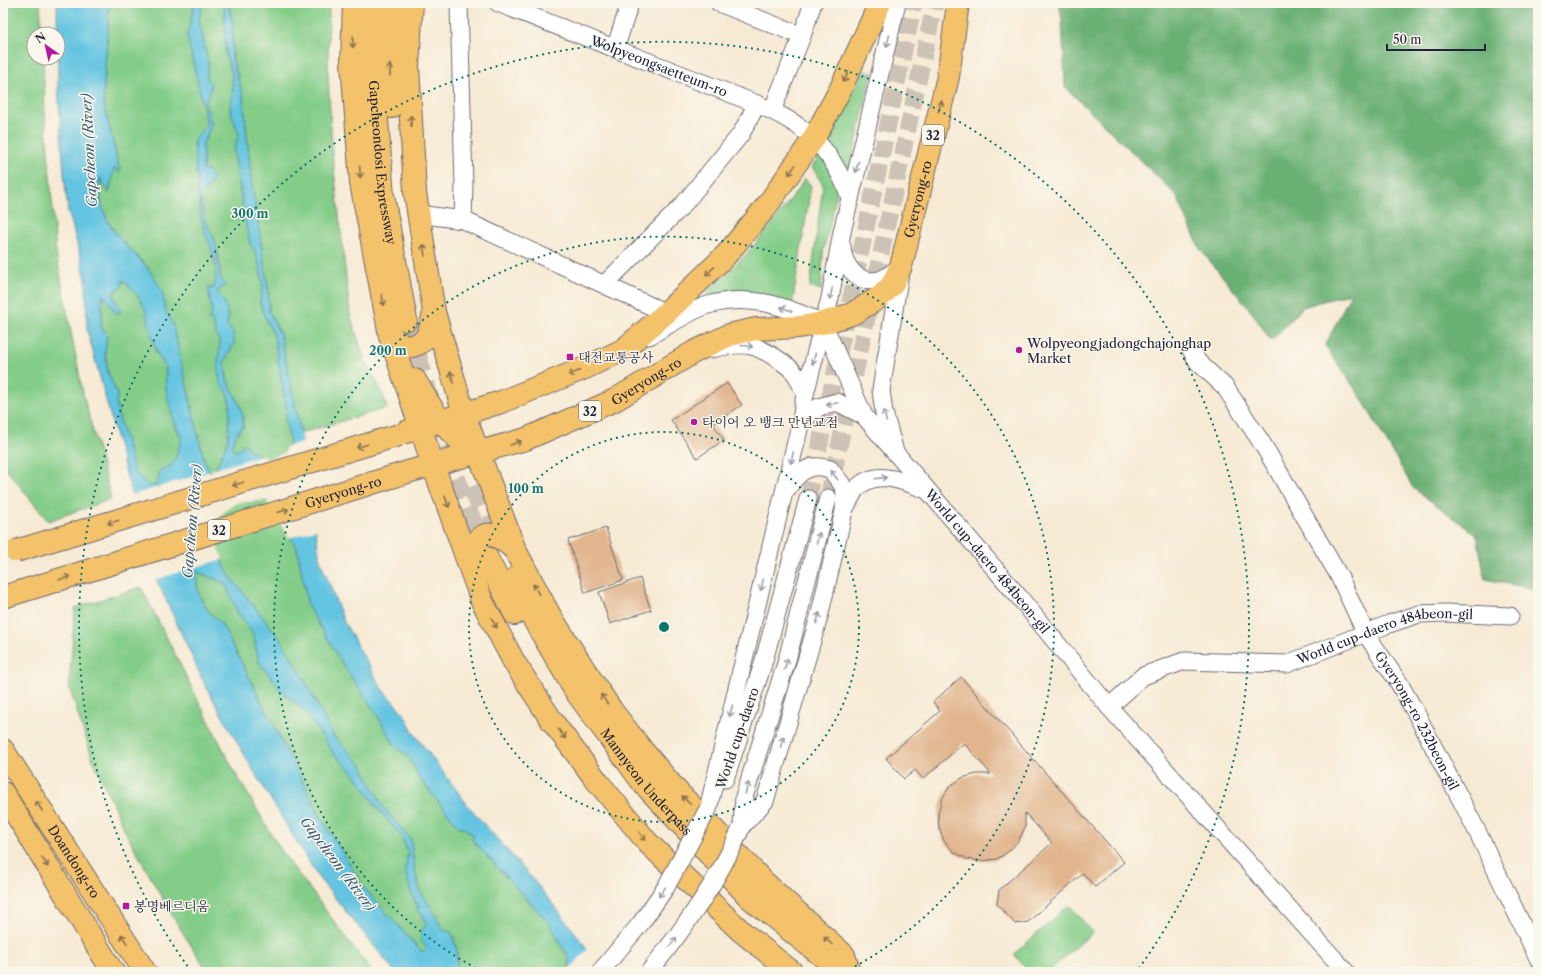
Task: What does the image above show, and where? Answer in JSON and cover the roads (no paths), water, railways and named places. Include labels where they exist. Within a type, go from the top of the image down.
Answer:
[{"type":"main road","points":[[354,3],[352,62],[361,183],[390,336],[433,466],[482,601],[514,662],[552,721],[597,781],[648,843],[742,932],[792,972]]},
{"type":"main road","name":"Gapcheondosi Expressway","points":[[374,3],[374,70],[383,196],[419,316]]},
{"type":"main road","name":"Gapcheondosi Expressway","points":[[391,3],[389,75],[396,209],[419,316]]},
{"type":"main road","points":[[412,3],[408,66],[418,214],[419,316],[464,414],[478,454],[501,553],[549,614],[612,711],[676,790],[763,881],[844,956],[849,972]]},
{"type":"main road","points":[[10,553],[464,414],[515,396],[585,368],[623,350],[666,313],[726,255],[766,207],[814,138],[840,90],[880,3]]},
{"type":"main road","name":"Gyeryong-ro","points":[[3,597],[411,471],[478,454],[526,439],[615,400],[694,352],[729,335],[756,329],[799,327],[822,323],[852,314],[880,297],[892,285],[948,77],[958,3]]},
{"type":"main road","points":[[390,336],[404,347],[420,344],[426,338],[430,330],[419,316]]},
{"type":"main road","points":[[390,336],[426,400],[442,424],[462,443],[478,454]]},
{"type":"main road","points":[[473,577],[472,557],[474,547],[483,536],[494,534],[504,539],[501,553]]},
{"type":"main road","name":"Mannyeon Underpass","points":[[501,553],[517,618],[562,692],[633,792],[656,820],[738,901],[819,972]]},
{"type":"main road","name":"Mannyeon Underpass","points":[[501,553],[534,620],[576,692],[643,783],[750,898],[842,972]]},
{"type":"main road","name":"Doandong-ro","points":[[3,750],[145,972]]},
{"type":"main road","name":"Doandong-ro","points":[[3,793],[113,972]]},
{"type":"street","points":[[459,3],[464,186],[463,220]]},
{"type":"street","name":"Wolpyeongsaetteum-ro","points":[[498,3],[764,108],[794,122],[814,138],[835,164],[850,197]]},
{"type":"street","points":[[615,49],[630,3]]},
{"type":"street","points":[[605,284],[682,206],[764,108],[802,36],[813,3]]},
{"type":"street","points":[[708,809],[784,494],[801,420],[805,394],[822,323],[830,298],[842,232],[897,3]]},
{"type":"street","points":[[728,5],[802,36]]},
{"type":"street","points":[[418,214],[463,220],[666,313]]},
{"type":"street","points":[[842,232],[844,260],[855,275],[871,280],[879,280],[896,270]]},
{"type":"street","points":[[895,454],[884,413],[881,390],[896,270]]},
{"type":"street","points":[[623,350],[707,305],[743,299],[777,305],[822,323],[864,416]]},
{"type":"street","points":[[694,352],[729,345],[752,346],[774,357],[788,367],[795,374],[805,394]]},
{"type":"street","name":"Gyeryong-ro 232beon-gil","points":[[1192,352],[1198,362],[1225,387],[1265,448],[1339,576],[1366,634],[1399,683],[1417,715],[1477,831],[1538,958]]},
{"type":"street","points":[[801,420],[818,407],[837,402],[864,416]]},
{"type":"street","name":"World cup-daero 484beon-gil","points":[[864,416],[1019,597],[1108,708],[1346,972]]},
{"type":"street","points":[[742,826],[765,801],[819,617],[844,511],[844,491],[830,469],[823,467],[806,469],[792,481],[784,494]]},
{"type":"street","points":[[844,511],[856,489],[868,480],[885,477],[903,480],[928,491]]},
{"type":"street","name":"World cup-daero","points":[[649,972],[697,910],[729,857],[742,826],[744,797],[787,660],[828,498]]},
{"type":"street","name":"World cup-daero","points":[[600,972],[641,923],[666,887],[708,809],[724,784],[760,671],[808,499]]},
{"type":"street","name":"World cup-daero 484beon-gil","points":[[1108,708],[1143,676],[1184,661],[1287,664],[1419,614],[1445,613],[1510,616]]},
{"type":"water","name":"Gapcheon (River)","points":[[57,3],[112,3],[109,8],[103,100],[120,173],[114,168],[109,193],[100,177],[100,197],[104,213],[111,226],[150,272],[162,291],[165,309],[172,322],[204,460],[212,477],[228,440],[230,405],[227,391],[220,383],[218,362],[220,344],[211,319],[208,320],[212,313],[208,288],[214,288],[216,268],[201,217],[194,140],[202,132],[207,123],[187,35],[195,3],[202,3],[199,20],[208,63],[207,78],[211,84],[210,92],[205,102],[212,123],[203,144],[203,170],[209,171],[214,179],[200,197],[205,220],[215,241],[221,280],[226,285],[217,291],[226,307],[228,315],[227,325],[233,332],[234,343],[224,362],[227,380],[239,403],[243,416],[243,428],[241,427],[231,445],[235,452],[245,444],[249,449],[268,461],[286,455],[290,441],[285,418],[287,412],[274,335],[264,315],[260,302],[263,286],[260,267],[255,251],[250,244],[244,216],[234,150],[239,134],[230,109],[233,91],[232,73],[226,56],[224,3],[228,3],[233,24],[232,59],[243,95],[251,179],[268,287],[269,312],[280,334],[301,433],[320,560],[344,622],[382,689],[404,714],[413,732],[469,807],[537,884],[584,944],[595,972],[570,972],[568,956],[549,923],[472,840],[474,836],[465,828],[458,826],[419,778],[410,759],[394,744],[376,713],[345,668],[308,606],[297,548],[267,498],[235,502],[218,514],[216,549],[229,575],[281,640],[303,677],[334,737],[361,764],[383,807],[411,840],[414,867],[420,891],[443,930],[452,933],[457,950],[457,965],[463,972],[395,972],[318,877],[253,770],[206,687],[153,572],[87,330],[86,279],[68,212],[64,174],[58,66],[66,66],[66,26],[57,26]],"holes":[[[123,280],[132,289],[143,305],[156,350],[165,366],[168,401],[182,438],[173,463],[166,469],[160,470],[157,485],[149,486],[135,473],[119,418],[116,403],[117,394],[108,373],[105,353],[107,336],[101,326],[103,295],[117,314],[121,312],[113,294],[117,289],[122,287]],[[197,572],[225,583],[238,613],[253,634],[259,662],[282,691],[306,713],[335,755],[353,772],[379,810],[400,834],[408,852],[405,871],[412,895],[418,906],[418,912],[423,914],[426,924],[421,933],[421,942],[428,947],[424,951],[420,950],[364,888],[323,821],[221,623],[205,607],[199,595]]]},
{"type":"tunnel","points":[[808,499],[914,3]]},
{"type":"tunnel","points":[[828,498],[935,3]]},
{"type":"tunnel","points":[[406,320],[441,440],[473,528],[486,556]]},
{"type":"tunnel","points":[[473,486],[501,551]]},
{"type":"place","name":"Wolpyeongjadongchajonghap Market","points":[[1019,350]]},
{"type":"place","name":"대전교통공사","points":[[570,357]]},
{"type":"place","name":"타이어 오 뱅크 만년교점","points":[[694,422]]},
{"type":"place","name":"봉명베르디움","points":[[126,906]]}]
